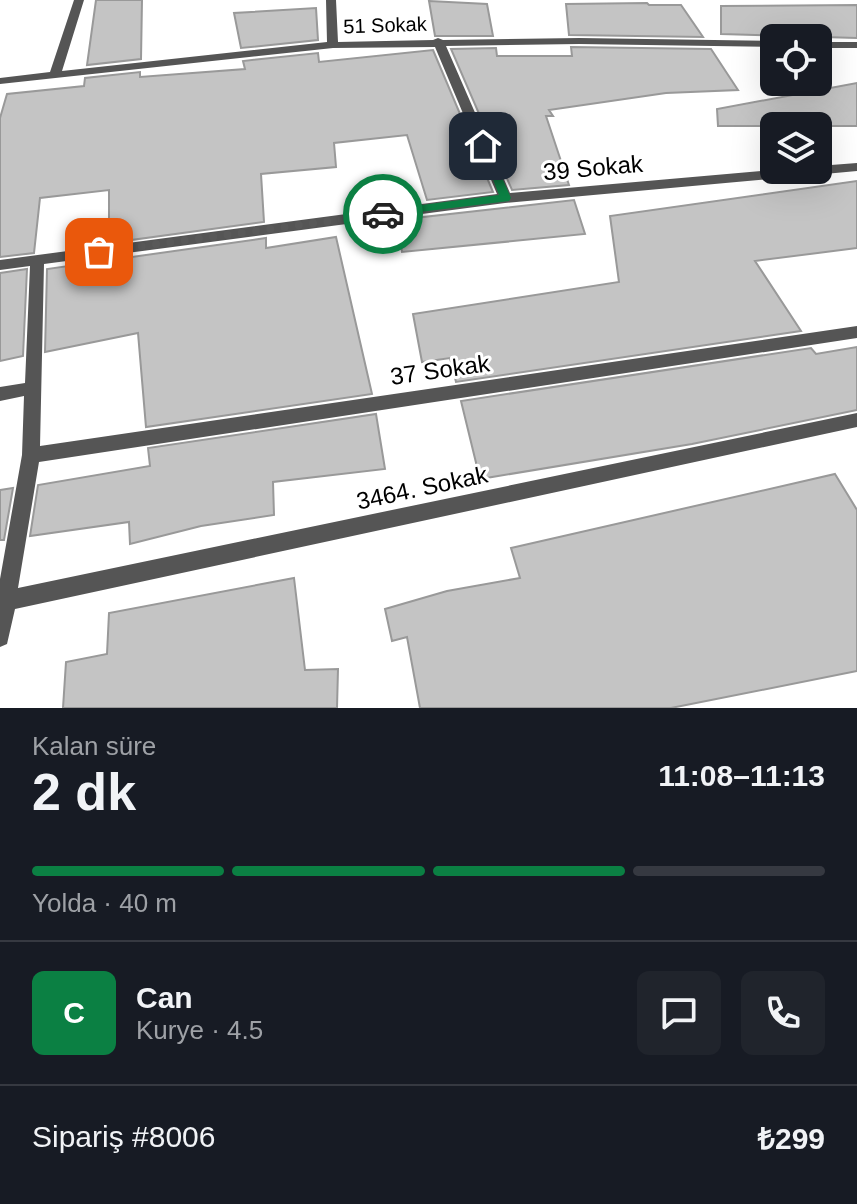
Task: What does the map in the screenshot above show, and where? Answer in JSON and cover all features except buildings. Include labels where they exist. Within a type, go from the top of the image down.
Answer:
[{"type":"street","points":[[55,75],[79,0]]},
{"type":"street","points":[[331,0],[333,45]]},
{"type":"street","points":[[438,41],[505,198]]},
{"type":"street","name":"51 Sokak","points":[[0,81],[333,45],[438,41],[760,44]]},
{"type":"street","points":[[832,45],[857,45]]},
{"type":"street","name":"39 Sokak","points":[[0,265],[505,198],[857,167]]},
{"type":"street","points":[[0,637],[3,604],[31,455],[37,260]]},
{"type":"street","name":"37 Sokak","points":[[31,455],[857,332]]},
{"type":"street","points":[[0,394],[33,388]]},
{"type":"street","name":"3464. Sokak","points":[[3,604],[857,420]]},
{"type":"way so far","points":[[99,252],[383,214]]},
{"type":"route","points":[[383,214],[505,198],[483,146]]}]
